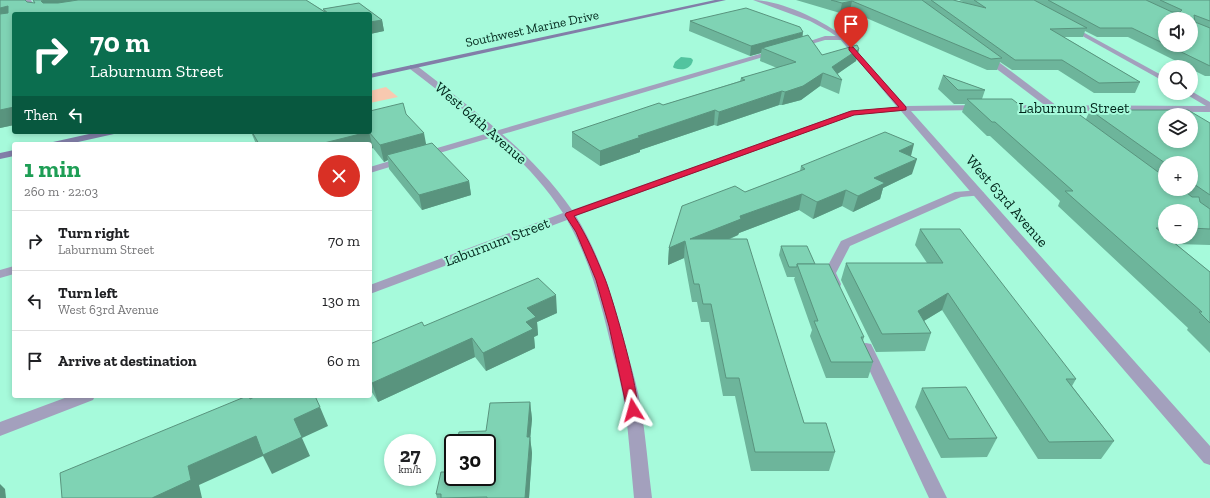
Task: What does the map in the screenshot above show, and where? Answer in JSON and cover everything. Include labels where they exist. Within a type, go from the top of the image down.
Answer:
[{"type":"main road","name":"Southwest Marine Drive","points":[[372,76],[723,0]]},
{"type":"main road","points":[[65,142],[102,134]]},
{"type":"main road","points":[[0,156],[12,153]]},
{"type":"street","points":[[28,0],[36,12]]},
{"type":"street","name":"West 63rd Avenue","points":[[756,0],[809,18],[831,28],[842,38],[1210,458]]},
{"type":"street","points":[[1063,23],[1158,76]]},
{"type":"street","points":[[372,169],[825,38],[842,38]]},
{"type":"street","points":[[979,52],[1067,118]]},
{"type":"street","name":"West 64th Avenue","points":[[414,67],[497,134],[527,162],[560,200],[580,232],[601,280],[615,326],[631,396],[643,498]]},
{"type":"street","points":[[1198,99],[1210,106]]},
{"type":"street","name":"Laburnum Street","points":[[372,289],[569,215],[853,113],[904,108],[986,108]]},
{"type":"street","name":"Laburnum Street","points":[[1001,108],[1210,109]]},
{"type":"street","points":[[840,294],[830,273],[845,244],[959,194],[978,193]]},
{"type":"street","points":[[0,274],[12,271]]},
{"type":"street","points":[[860,336],[938,498]]},
{"type":"street","points":[[0,429],[82,398]]},
{"type":"shaded area","points":[[681,57],[691,58],[693,60],[692,63],[686,68],[674,68],[675,62]]},
{"type":"shaded area","points":[[386,87],[398,97],[372,103],[372,90]]},
{"type":"building","points":[[0,0],[25,0],[27,2],[35,3],[33,0],[43,0],[41,1],[43,3],[58,3],[78,0],[306,0],[325,12],[12,12],[12,107],[0,110],[0,14],[8,13],[8,6],[0,8]]},
{"type":"building","points":[[831,0],[922,0],[1002,58],[991,59],[852,1],[842,3]]},
{"type":"building","points":[[931,0],[953,0],[986,8],[974,0],[1034,0],[1087,28],[1050,29],[1140,82],[1099,83],[1062,60],[1015,60]]},
{"type":"building","points":[[1048,0],[1146,0],[1172,12],[1158,12],[1158,41],[1132,28],[1100,28]]},
{"type":"building","points":[[1160,0],[1210,0],[1210,21],[1198,16],[1198,12],[1180,12],[1182,10]]},
{"type":"building","points":[[359,3],[371,12],[327,12],[323,9]]},
{"type":"building","points":[[746,8],[800,27],[803,32],[751,46],[690,21]]},
{"type":"building","points":[[372,13],[382,20],[372,22]]},
{"type":"building","points":[[1198,23],[1210,28],[1210,66],[1181,52],[1198,52]]},
{"type":"building","points":[[808,35],[822,55],[857,45],[859,49],[832,67],[842,80],[823,73],[803,86],[785,92],[782,91],[719,112],[715,110],[638,136],[641,137],[600,151],[572,132],[659,103],[663,105],[745,80],[741,78],[796,62],[762,48]]},
{"type":"building","points":[[943,75],[985,90],[958,90]]},
{"type":"building","points":[[967,99],[1012,99],[1026,110],[1073,110],[1158,172],[1158,196],[1199,197],[1200,202],[1210,209],[1210,229],[1198,228],[1198,204],[1158,204],[1158,228],[1156,228],[1158,230],[1158,244],[1176,244],[1210,272],[1210,323],[1199,312],[1202,312],[1065,191],[1073,191],[995,122],[992,122]]},
{"type":"building","points":[[403,103],[406,114],[424,133],[380,145],[371,134],[372,134],[372,111]]},
{"type":"building","points":[[1090,110],[1158,110],[1158,148],[1198,148],[1198,116],[1210,123],[1210,195],[1198,187],[1198,156],[1158,156],[1158,158]]},
{"type":"building","points":[[885,132],[914,144],[899,151],[917,159],[874,178],[885,183],[858,196],[846,190],[817,202],[802,194],[740,216],[741,219],[690,239],[747,239],[804,423],[826,423],[835,452],[755,452],[739,378],[726,378],[711,304],[703,304],[699,284],[694,284],[685,241],[669,248],[682,206],[735,186],[745,192],[805,169],[801,166]]},
{"type":"building","points":[[253,134],[360,134],[328,142],[258,142]]},
{"type":"building","points":[[432,143],[469,181],[419,195],[387,155]]},
{"type":"building","points":[[920,229],[960,229],[1076,379],[1066,379],[1114,441],[1049,442],[948,293],[918,311],[931,333],[882,334],[846,263],[943,263]]},
{"type":"building","points":[[781,246],[807,246],[815,264],[797,264],[797,267],[789,267]]},
{"type":"building","points":[[797,264],[829,264],[864,337],[861,337],[873,362],[831,362],[814,321],[818,321]]},
{"type":"building","points":[[538,278],[556,295],[527,308],[536,317],[526,322],[533,329],[483,353],[472,338],[372,383],[372,343],[422,322],[424,326]]},
{"type":"building","points":[[966,387],[997,438],[949,439],[922,388]]},
{"type":"building","points":[[242,398],[316,398],[320,407],[294,419],[302,437],[263,455],[256,436],[188,466],[191,480],[152,498],[62,498],[60,473]]},
{"type":"building","points":[[530,402],[527,437],[530,437],[525,498],[441,498],[441,494],[436,494],[441,472],[444,472],[444,486],[496,486],[496,434],[459,434],[459,432],[486,431],[490,403]]},
{"type":"route","points":[[633,410],[615,326],[601,280],[580,232],[569,215],[853,113],[904,108],[851,48]]}]
